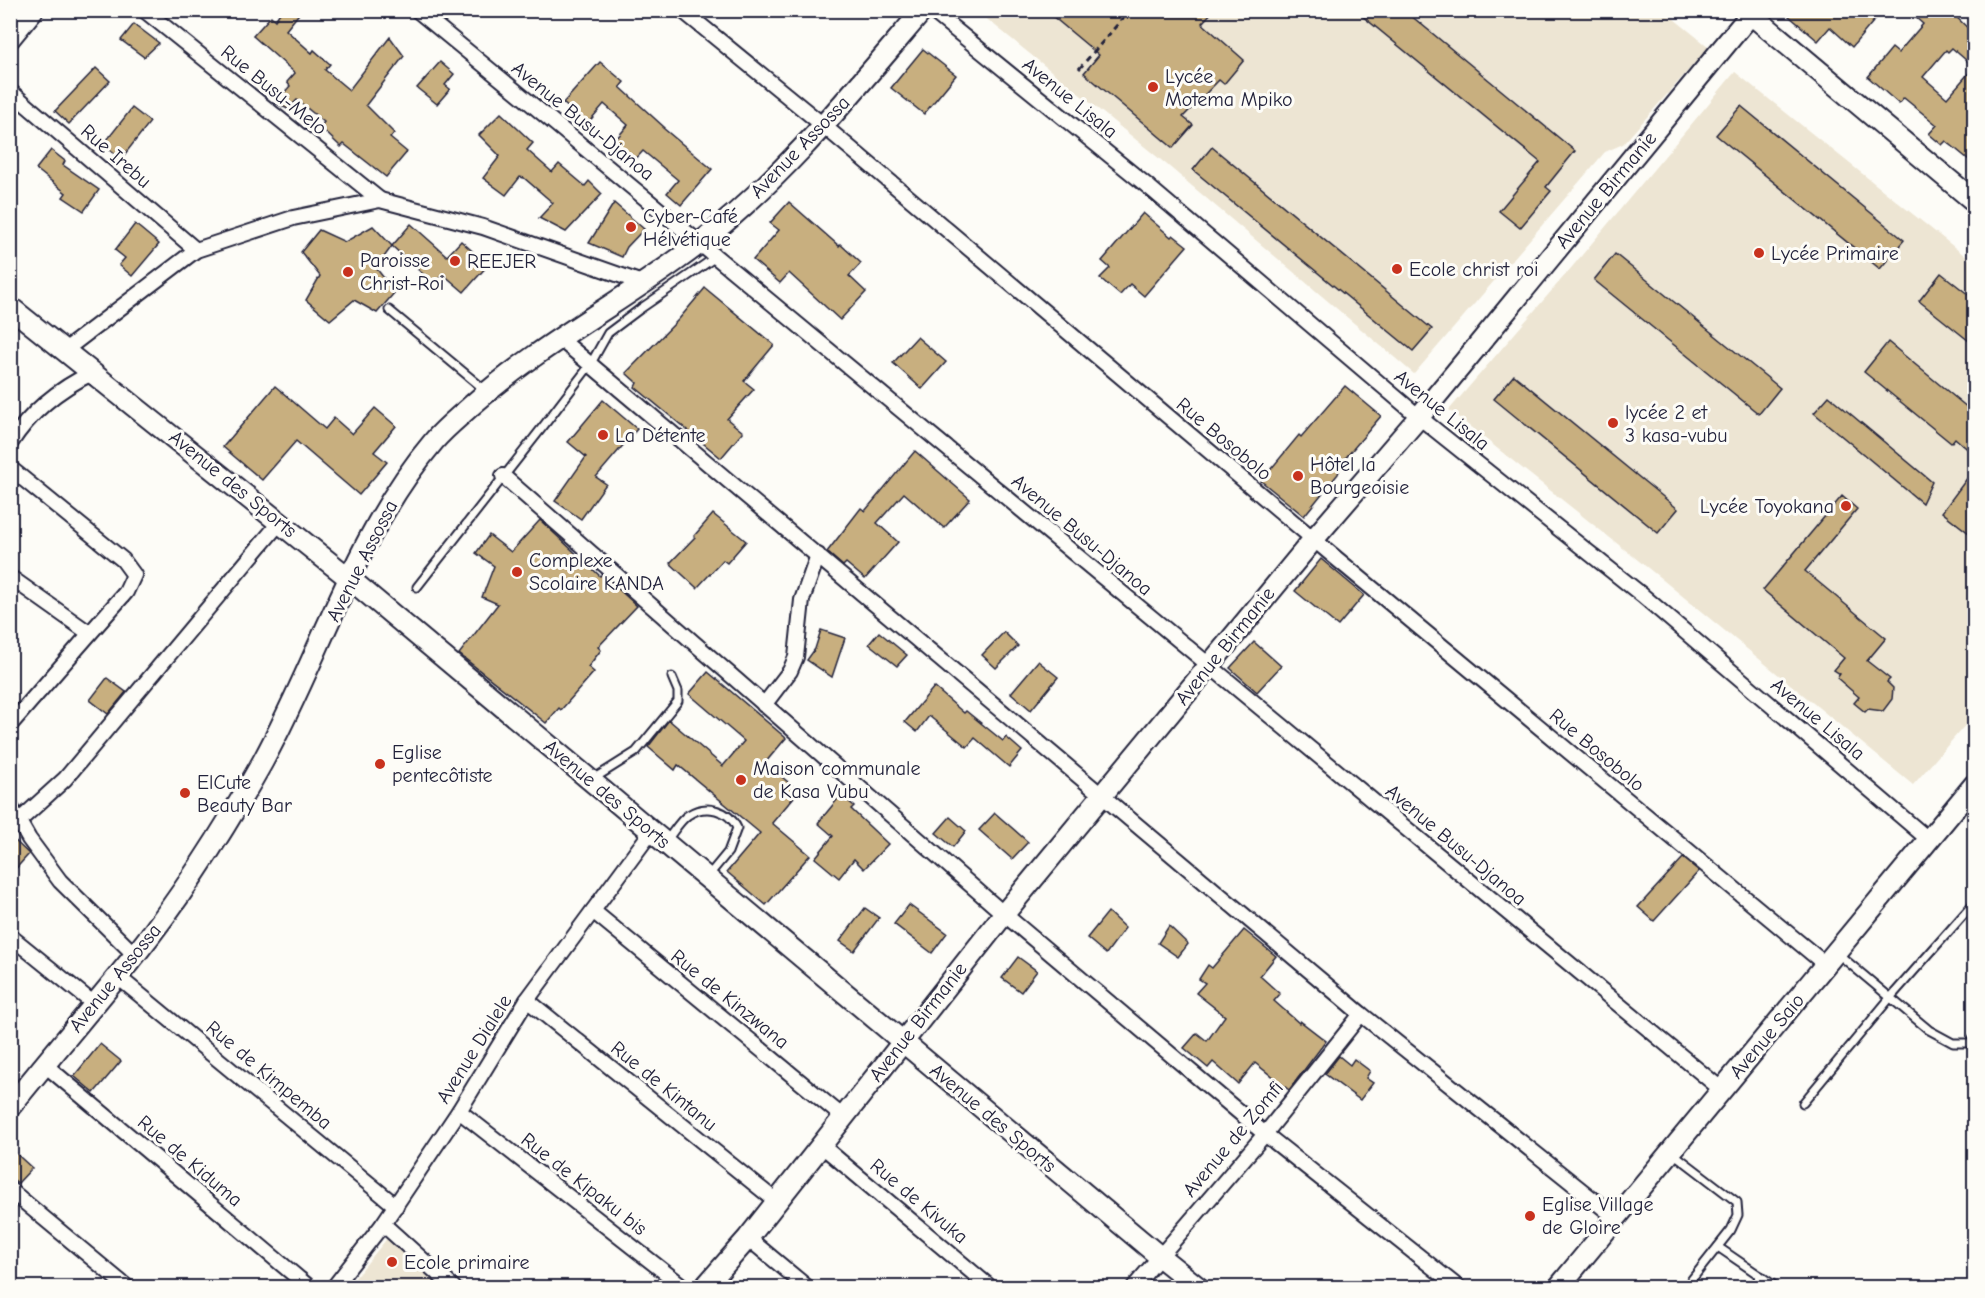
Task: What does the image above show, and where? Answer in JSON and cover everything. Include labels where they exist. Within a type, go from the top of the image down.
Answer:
[{"type":"street","points":[[10,38],[33,10]]},
{"type":"street","name":"Rue Busu-Melo","points":[[144,10],[380,200]]},
{"type":"street","name":"Avenue Busu-Djanoa","points":[[417,10],[1722,1090]]},
{"type":"street","name":"Rue Bosobolo","points":[[682,10],[824,126],[1313,540],[1831,959]]},
{"type":"street","name":"Avenue Assossa","points":[[10,1107],[135,955],[192,877],[262,762],[301,687],[365,544],[412,469],[437,438],[487,392],[559,338],[645,284],[701,243],[771,180],[824,126],[923,10]]},
{"type":"street","name":"Avenue Lisala","points":[[931,10],[1150,188],[1419,417],[1642,595],[1929,840]]},
{"type":"street","points":[[1750,12],[1974,201]]},
{"type":"street","name":"Avenue Birmanie","points":[[704,1287],[748,1238],[1004,914],[1313,540],[1419,417],[1750,12]]},
{"type":"street","name":"Rue Irebu","points":[[10,91],[196,250]]},
{"type":"street","points":[[65,350],[196,250],[293,218],[380,200],[483,227],[645,284]]},
{"type":"street","name":"Avenue des Sports","points":[[10,307],[350,579],[1159,1256],[1199,1287]]},
{"type":"street","points":[[559,338],[1361,1014],[1616,1218]]},
{"type":"street","points":[[10,444],[19,430],[50,399],[70,383],[94,372]]},
{"type":"street","points":[[10,468],[123,560],[134,575],[126,592],[10,725]]},
{"type":"street","points":[[503,476],[1004,914],[1265,1134],[1460,1287]]},
{"type":"street","points":[[19,821],[65,779],[280,522]]},
{"type":"street","points":[[765,705],[790,671],[796,657],[802,600],[818,555]]},
{"type":"street","points":[[10,577],[88,633]]},
{"type":"street","name":"Avenue Saio","points":[[1558,1287],[1974,785]]},
{"type":"street","points":[[10,806],[29,839],[60,881],[135,955]]},
{"type":"street","name":"Avenue Dialele","points":[[333,1287],[396,1206],[459,1111],[527,1000],[593,911],[658,837]]},
{"type":"street","name":"Rue de Kinzwana","points":[[593,911],[843,1117]]},
{"type":"street","points":[[10,936],[94,1004]]},
{"type":"street","name":"Rue de Kimpemba","points":[[117,975],[396,1206]]},
{"type":"street","name":"Rue de Kintanu","points":[[527,1000],[776,1201]]},
{"type":"street","name":"Avenue de Zomfi","points":[[1133,1287],[1265,1134],[1361,1014]]},
{"type":"street","name":"Rue de Kiduma","points":[[44,1065],[310,1287]]},
{"type":"street","name":"Rue de Kipaku bis","points":[[459,1111],[685,1287]]},
{"type":"street","name":"Rue de Kivuka","points":[[821,1145],[992,1287]]},
{"type":"street","points":[[10,1190],[128,1287]]},
{"type":"street","points":[[383,1224],[454,1287]]},
{"type":"street","points":[[748,1238],[808,1287]]},
{"type":"lane","points":[[417,587],[590,365],[602,343],[616,326],[717,256]]},
{"type":"lane","points":[[389,310],[487,392]]},
{"type":"lane","points":[[591,780],[636,752],[678,701],[678,691],[672,677]]},
{"type":"lane","points":[[658,837],[688,815],[703,809],[722,812],[733,820],[737,828],[728,852],[708,878]]},
{"type":"lane","points":[[1803,1103],[1890,998],[1974,903]]},
{"type":"lane","points":[[1831,959],[1890,998],[1929,1030],[1953,1043],[1970,1043],[1974,1037]]},
{"type":"lane","points":[[1671,1152],[1737,1202],[1738,1215],[1731,1230],[1685,1287]]},
{"type":"lane","points":[[1718,1246],[1778,1287]]},
{"type":"lane","points":[[1752,1287],[1761,1276]]},
{"type":"path","points":[[1079,69],[1130,10]]},
{"type":"shaded area","name":"Ecole christ roi","points":[[977,11],[1664,11],[1709,47],[1623,144],[1605,152],[1414,374],[1166,164]]},
{"type":"shaded area","points":[[1735,72],[1974,263],[1974,715],[1913,785],[1658,576],[1449,410]]},
{"type":"shaded area","name":"Ecole primaire","points":[[389,1236],[445,1288],[347,1288]]},
{"type":"building","points":[[282,10],[302,10],[286,30],[312,53],[314,50],[330,64],[325,70],[349,90],[390,37],[404,56],[366,105],[394,133],[390,138],[407,152],[386,177],[344,144],[341,147],[320,127],[324,122],[297,100],[288,109],[275,103],[290,86],[287,82],[295,73],[253,36],[271,16],[275,20]]},
{"type":"building","points":[[1045,10],[1214,10],[1202,23],[1244,60],[1224,84],[1219,80],[1183,117],[1193,125],[1173,148],[1084,73],[1099,55]]},
{"type":"building","points":[[1355,10],[1404,10],[1575,151],[1546,187],[1551,191],[1520,228],[1499,211],[1540,162]]},
{"type":"building","points":[[1782,10],[1883,10],[1852,47],[1830,27],[1818,41]]},
{"type":"building","points":[[1907,10],[1949,10],[1974,34],[1974,67],[1974,164],[1946,141],[1942,145],[1929,134],[1937,125],[1904,98],[1899,104],[1868,77],[1892,48],[1898,53],[1923,24]],"holes":[[[1952,48],[1974,67],[1947,98],[1923,77],[1946,50],[1948,52]]]},
{"type":"building","points":[[134,24],[159,43],[144,57],[121,40]]},
{"type":"building","points":[[923,49],[956,75],[924,114],[891,88]]},
{"type":"building","points":[[440,62],[454,74],[445,85],[450,89],[437,104],[417,88]]},
{"type":"building","points":[[600,62],[624,82],[620,87],[663,128],[712,169],[681,205],[667,193],[678,180],[643,151],[632,163],[611,145],[628,125],[604,104],[587,124],[563,103]]},
{"type":"building","points":[[96,68],[110,81],[69,124],[55,111]]},
{"type":"building","points":[[1741,106],[1904,240],[1880,269],[1716,135]]},
{"type":"building","points":[[132,108],[150,122],[121,159],[103,145]]},
{"type":"building","points":[[501,113],[533,143],[527,150],[552,172],[559,164],[585,186],[589,181],[602,194],[566,232],[539,218],[553,203],[524,178],[520,177],[506,195],[483,178],[500,156],[479,135]]},
{"type":"building","points":[[1212,147],[1432,329],[1413,351],[1193,170]]},
{"type":"building","points":[[51,150],[65,161],[63,165],[99,190],[84,211],[63,197],[66,193],[36,169]]},
{"type":"building","points":[[789,202],[861,263],[849,276],[866,292],[840,320],[789,273],[780,283],[753,260],[779,230],[770,223]]},
{"type":"building","points":[[614,203],[644,229],[627,247],[622,257],[589,243]]},
{"type":"building","points":[[1143,213],[1171,237],[1173,235],[1187,246],[1144,296],[1130,284],[1120,295],[1100,278],[1110,268],[1102,261]]},
{"type":"building","points":[[135,224],[159,244],[132,276],[119,265],[125,258],[115,250]]},
{"type":"building","points":[[411,224],[447,256],[461,241],[488,265],[464,292],[443,274],[434,284],[392,246]]},
{"type":"building","name":"Paroisse Christ-Roi","points":[[373,226],[392,246],[376,268],[395,292],[377,313],[354,300],[330,320],[306,300],[320,276],[301,252],[319,230],[345,242]]},
{"type":"building","points":[[1615,254],[1780,388],[1759,414],[1594,280]]},
{"type":"building","points":[[1941,273],[1974,299],[1974,345],[1919,301]]},
{"type":"building","points":[[705,288],[774,345],[744,381],[754,389],[727,419],[743,432],[721,458],[635,387],[637,383],[626,373],[679,319]]},
{"type":"building","points":[[917,337],[946,362],[922,389],[893,363]]},
{"type":"building","points":[[1888,342],[1974,413],[1974,455],[1955,438],[1951,443],[1864,372]]},
{"type":"building","points":[[1514,375],[1678,509],[1658,533],[1494,399]]},
{"type":"building","points":[[275,386],[325,429],[334,418],[352,434],[375,408],[396,426],[374,452],[387,462],[359,495],[296,441],[262,480],[223,447]]},
{"type":"building","points":[[1345,386],[1381,416],[1342,462],[1338,474],[1304,516],[1261,481],[1299,435],[1301,437]]},
{"type":"building","points":[[1829,396],[1932,482],[1922,503],[1814,413]]},
{"type":"building","name":"La Détente","points":[[603,400],[637,429],[596,477],[606,484],[581,519],[555,501],[586,457],[568,442]]},
{"type":"building","points":[[915,451],[970,499],[944,528],[904,493],[877,523],[898,542],[865,579],[846,563],[843,566],[827,552],[861,508],[865,511]]},
{"type":"building","points":[[1974,469],[1974,537],[1942,512]]},
{"type":"building","points":[[1842,496],[1857,509],[1805,571],[1886,638],[1867,661],[1890,679],[1887,682],[1893,688],[1892,699],[1883,711],[1868,709],[1865,712],[1854,703],[1859,697],[1837,678],[1840,674],[1834,670],[1844,658],[1763,590]]},
{"type":"building","points":[[713,514],[746,541],[727,563],[723,560],[697,588],[670,563]]},
{"type":"building","points":[[540,520],[600,576],[602,574],[637,606],[598,647],[601,650],[588,667],[594,672],[561,710],[559,708],[546,723],[459,654],[498,604],[482,597],[494,566],[476,553],[489,535],[511,552]]},
{"type":"building","points":[[1321,559],[1364,595],[1338,626],[1295,591]]},
{"type":"building","points":[[821,630],[845,638],[832,677],[807,660],[815,649]]},
{"type":"building","points":[[879,632],[907,655],[897,666],[869,644]]},
{"type":"building","points":[[1004,632],[1018,646],[996,668],[982,655]]},
{"type":"building","points":[[1254,642],[1281,666],[1257,692],[1230,668]]},
{"type":"building","points":[[1038,661],[1058,677],[1031,710],[1011,693]]},
{"type":"building","name":"Maison communale de Kasa Vubu","points":[[708,672],[786,738],[765,763],[799,791],[772,823],[810,855],[766,905],[727,872],[760,833],[678,765],[675,770],[648,747],[669,720],[723,766],[744,741],[689,694]]},
{"type":"building","points":[[107,678],[126,692],[108,714],[90,700]]},
{"type":"building","points":[[934,687],[964,713],[966,711],[1003,741],[1006,737],[1022,751],[1009,767],[975,738],[967,747],[929,716],[917,732],[905,722]]},
{"type":"building","points":[[841,795],[854,806],[851,809],[888,844],[864,869],[854,859],[839,878],[815,858],[833,836],[818,823]]},
{"type":"building","points":[[995,813],[1028,842],[1012,859],[979,830]]},
{"type":"building","points":[[950,817],[966,831],[953,847],[936,833]]},
{"type":"building","points":[[10,836],[29,854],[10,875]]},
{"type":"building","points":[[1683,858],[1699,871],[1654,921],[1638,907]]},
{"type":"building","points":[[909,905],[947,933],[932,953],[894,924]]},
{"type":"building","points":[[865,908],[879,918],[854,951],[840,941]]},
{"type":"building","points":[[1108,912],[1125,928],[1106,954],[1087,938]]},
{"type":"building","points":[[1169,926],[1188,944],[1178,957],[1158,943]]},
{"type":"building","points":[[1244,930],[1276,956],[1260,976],[1280,994],[1274,1001],[1299,1023],[1300,1021],[1326,1041],[1289,1090],[1255,1063],[1238,1084],[1213,1062],[1208,1068],[1184,1048],[1197,1033],[1207,1041],[1225,1016],[1196,993],[1205,983],[1199,979],[1208,965],[1212,968]]},
{"type":"building","points":[[1018,957],[1037,971],[1021,992],[1002,978]]},
{"type":"building","points":[[100,1044],[121,1061],[94,1093],[74,1076]]},
{"type":"building","points":[[1339,1056],[1350,1065],[1354,1059],[1370,1071],[1366,1078],[1373,1083],[1360,1100],[1325,1074]]},
{"type":"building","points":[[10,1148],[32,1168],[18,1183],[10,1177]]},
{"type":"place","name":"Lycée Motema Mpiko","points":[[1153,87]]},
{"type":"place","name":"Cyber-Café Hélvétique","points":[[631,227]]},
{"type":"place","name":"Lycée Primaire","points":[[1759,253]]},
{"type":"place","name":"REEJER","points":[[455,261]]},
{"type":"place","name":"Ecole christ roi","points":[[1397,269]]},
{"type":"place","name":"Paroisse Christ-Roi","points":[[348,272]]},
{"type":"place","name":"lycée 2 et 3 kasa-vubu","points":[[1613,423]]},
{"type":"place","name":"La Détente","points":[[603,435]]},
{"type":"place","name":"Hôtel la Bourgeoisie","points":[[1298,476]]},
{"type":"place","name":"Lycée Toyokana","points":[[1846,506]]},
{"type":"place","name":"Complexe Scolaire KANDA","points":[[517,572]]},
{"type":"place","name":"Eglise pentecôtiste","points":[[380,764]]},
{"type":"place","name":"Maison communale de Kasa Vubu","points":[[741,780]]},
{"type":"place","name":"ElCute Beauty Bar","points":[[185,793]]},
{"type":"place","name":"Eglise Village de Gloire","points":[[1530,1216]]},
{"type":"place","name":"Ecole primaire","points":[[392,1262]]}]
